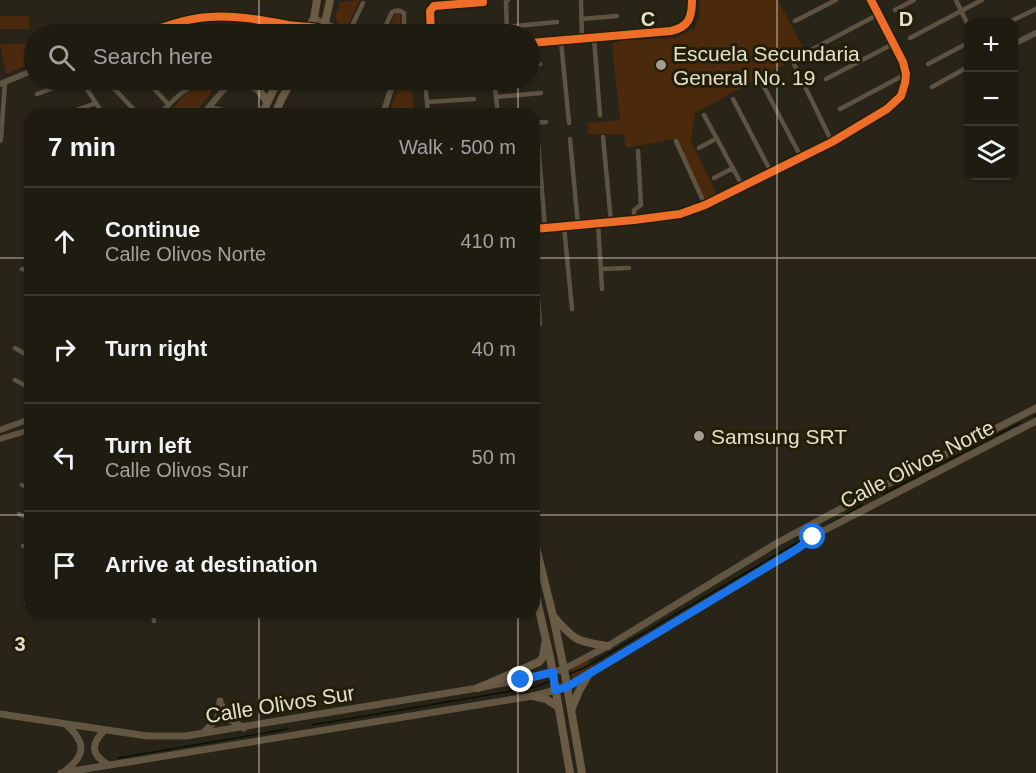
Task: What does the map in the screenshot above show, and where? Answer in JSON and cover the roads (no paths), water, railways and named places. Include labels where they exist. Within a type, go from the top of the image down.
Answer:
[{"type":"main road","points":[[311,24],[317,0]]},
{"type":"main road","points":[[323,24],[330,0]]},
{"type":"main road","points":[[259,90],[267,101]]},
{"type":"main road","points":[[264,108],[273,90]]},
{"type":"main road","points":[[278,108],[286,90]]},
{"type":"main road","name":"Calle Olivos Norte","points":[[564,669],[608,646],[771,546],[1036,408]]},
{"type":"main road","name":"Calle Olivos Norte","points":[[567,687],[797,549],[819,533],[1036,421]]},
{"type":"main road","points":[[540,563],[564,669],[582,773]]},
{"type":"main road","points":[[540,613],[553,672],[570,773]]},
{"type":"main road","points":[[553,616],[575,638],[592,644],[608,646]]},
{"type":"main road","points":[[478,688],[538,662],[543,657],[545,633]]},
{"type":"main road","name":"Calle Olivos Sur","points":[[0,714],[161,737],[186,736],[478,688],[564,669]]},
{"type":"main road","points":[[571,710],[590,674]]},
{"type":"main road","name":"Calle Olivos Sur","points":[[62,773],[533,696],[567,687]]},
{"type":"main road","points":[[533,696],[546,699],[558,707]]},
{"type":"main road","points":[[202,734],[222,718],[244,728]]},
{"type":"main road","points":[[62,773],[74,764],[81,752],[80,739],[67,724]]},
{"type":"main road","points":[[105,730],[95,740],[94,750],[96,756],[109,766]]},
{"type":"street","points":[[506,24],[506,2],[508,0]]},
{"type":"street","points":[[581,0],[582,39]]},
{"type":"street","points":[[540,42],[681,29],[690,19],[692,0]]},
{"type":"street","points":[[795,21],[836,0]]},
{"type":"street","points":[[540,228],[681,214],[743,187],[832,142],[887,109],[901,96],[906,74],[903,62],[871,0]]},
{"type":"street","points":[[895,10],[914,0]]},
{"type":"street","points":[[956,0],[966,18]]},
{"type":"street","points":[[910,38],[982,0]]},
{"type":"street","points":[[431,24],[430,10],[434,6],[483,2]]},
{"type":"street","points":[[353,24],[363,3]]},
{"type":"street","points":[[1017,18],[1036,9]]},
{"type":"street","points":[[386,24],[392,12],[402,11],[404,24]]},
{"type":"street","points":[[811,50],[879,14]]},
{"type":"street","points":[[174,24],[207,16],[242,17],[283,24]]},
{"type":"street","points":[[581,19],[617,16]]},
{"type":"street","points":[[314,18],[318,24]]},
{"type":"street","points":[[537,24],[557,22]]},
{"type":"street","points":[[1018,42],[1036,33]]},
{"type":"street","points":[[594,38],[600,115]]},
{"type":"street","points":[[561,41],[569,123]]},
{"type":"street","points":[[826,79],[893,44]]},
{"type":"street","points":[[928,64],[964,46]]},
{"type":"street","points":[[794,64],[832,142]]},
{"type":"street","points":[[933,87],[964,70]]},
{"type":"street","points":[[1,140],[3,83],[24,74]]},
{"type":"street","points":[[840,109],[906,74]]},
{"type":"street","points":[[762,83],[801,157]]},
{"type":"street","points":[[37,94],[48,90]]},
{"type":"street","points":[[88,90],[100,108]]},
{"type":"street","points":[[115,90],[132,108]]},
{"type":"street","points":[[155,90],[169,105]]},
{"type":"street","points":[[166,108],[186,90]]},
{"type":"street","points":[[208,107],[225,90]]},
{"type":"street","points":[[385,108],[391,90]]},
{"type":"street","points":[[426,90],[428,108]]},
{"type":"street","points":[[495,90],[497,108]]},
{"type":"street","points":[[496,97],[541,93]]},
{"type":"street","points":[[427,102],[474,99]]},
{"type":"street","points":[[733,99],[771,172]]},
{"type":"street","points":[[80,108],[96,102]]},
{"type":"street","points":[[208,107],[213,108]]},
{"type":"street","points":[[704,115],[743,187]]},
{"type":"street","points":[[540,122],[546,122]]},
{"type":"street","points":[[603,137],[610,222]]},
{"type":"street","points":[[699,148],[717,138]]},
{"type":"street","points":[[570,139],[578,225]]},
{"type":"street","points":[[676,141],[705,205]]},
{"type":"street","points":[[634,220],[634,210],[640,206],[638,150]]},
{"type":"street","points":[[540,166],[545,228]]},
{"type":"street","points":[[714,178],[733,168]]},
{"type":"street","points":[[598,223],[603,289]]},
{"type":"street","points":[[564,226],[572,309]]},
{"type":"street","points":[[602,269],[629,268]]},
{"type":"street","points":[[15,348],[24,353]]},
{"type":"street","points":[[15,380],[24,385]]},
{"type":"street","points":[[0,430],[24,421]]},
{"type":"street","points":[[0,439],[24,431]]},
{"type":"street","points":[[19,514],[24,516]]},
{"type":"waterway","points":[[883,494],[1020,423]]},
{"type":"waterway","points":[[824,527],[862,505]]},
{"type":"waterway","points":[[569,674],[584,668],[815,532]]},
{"type":"waterway","points":[[312,725],[535,687],[551,681]]},
{"type":"waterway","points":[[118,758],[288,729]]},
{"type":"place","name":"Escuela Secundaria General No. 19","points":[[661,65]]},
{"type":"place","name":"Samsung SRT","points":[[699,436]]}]
